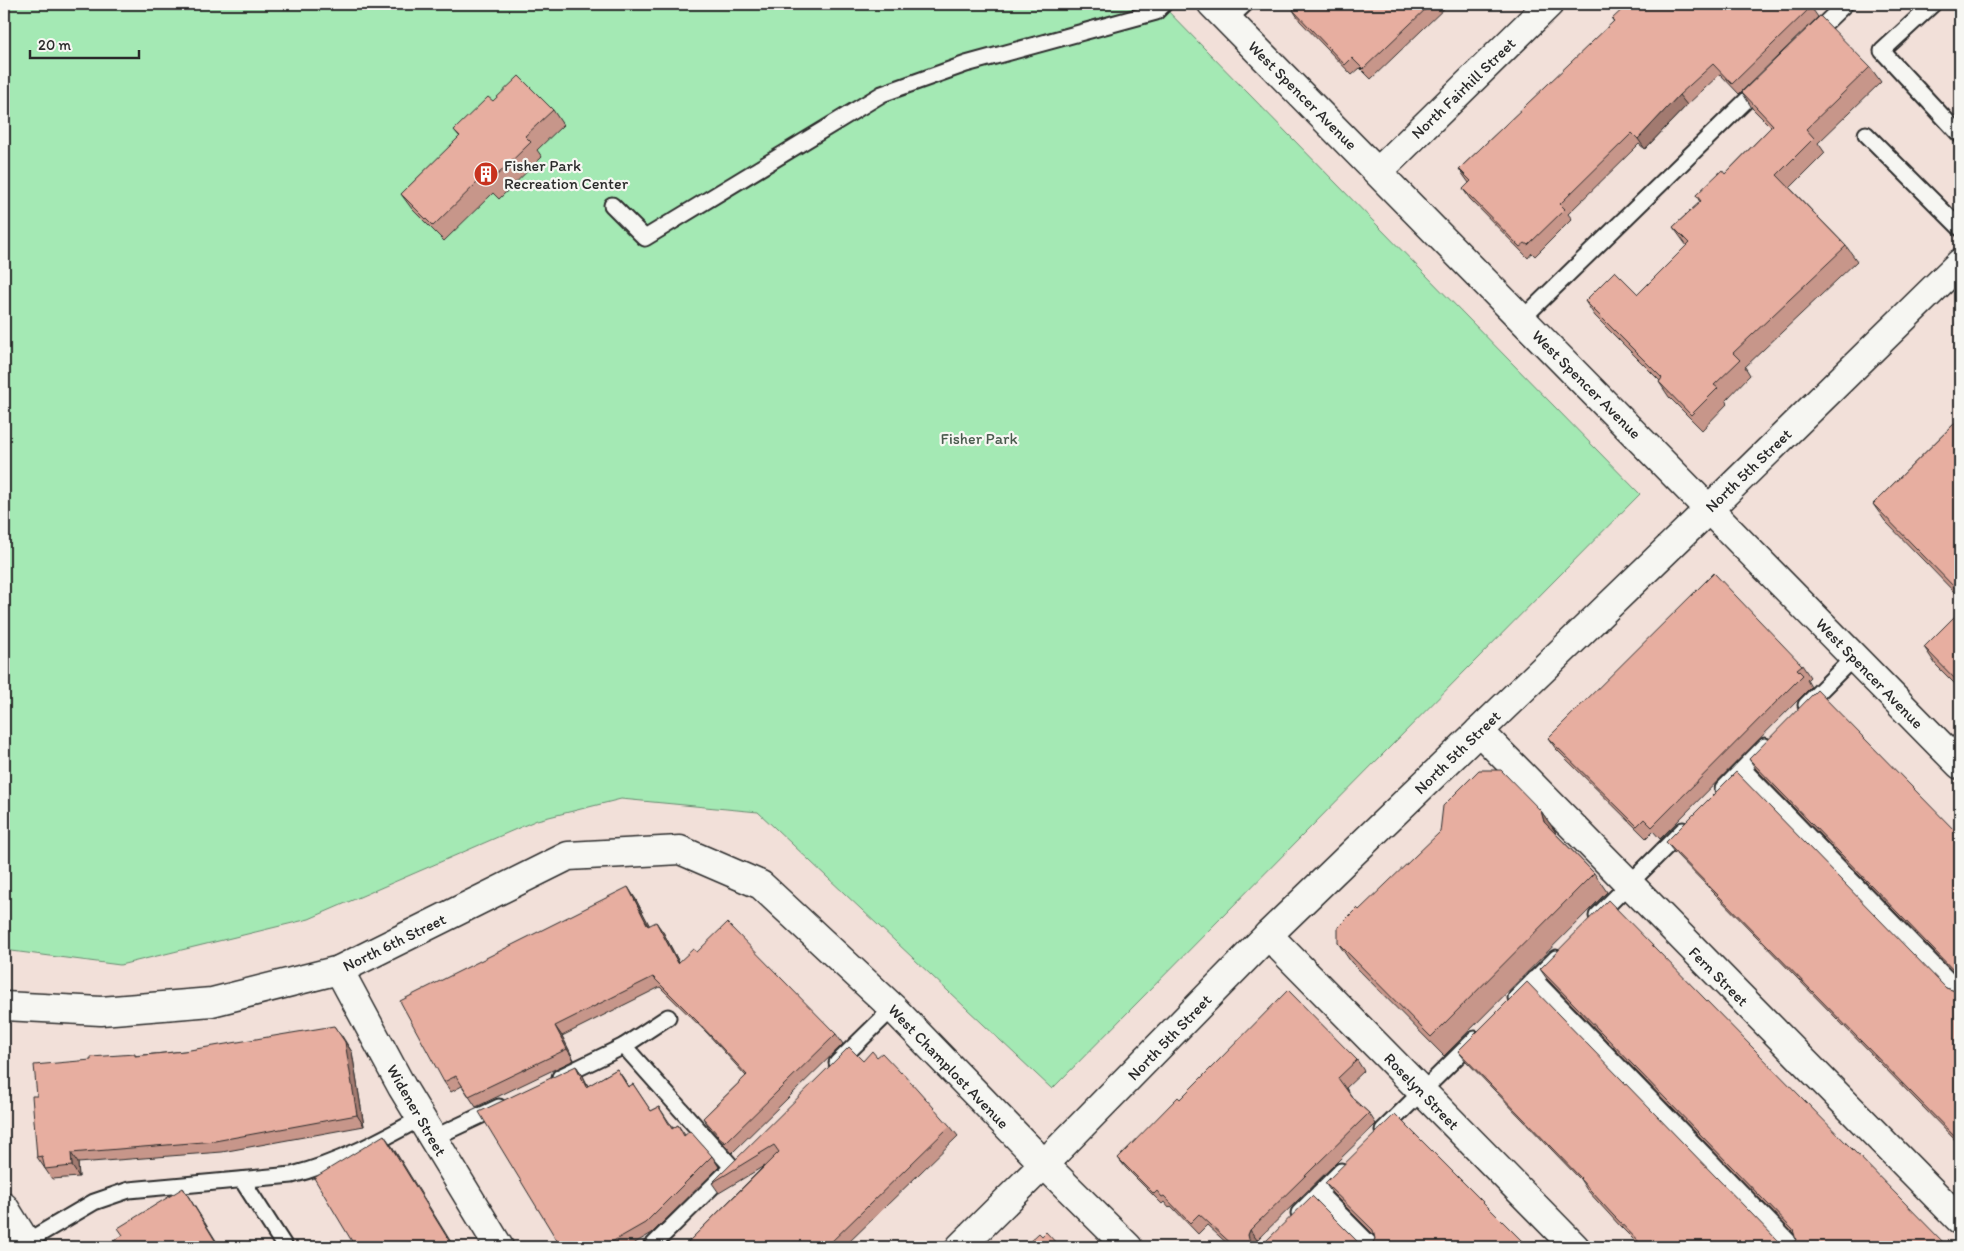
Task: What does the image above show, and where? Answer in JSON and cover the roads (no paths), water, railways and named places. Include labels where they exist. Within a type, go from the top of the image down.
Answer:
[{"type":"street","name":"North Fairhill Street","points":[[1378,172],[1549,4]]},
{"type":"street","name":"West Spencer Avenue","points":[[1228,9],[1378,172],[1960,765]]},
{"type":"street","name":"North 5th Street","points":[[960,1247],[1268,935],[1709,509],[1960,263]]},
{"type":"street","name":"Fern Street","points":[[1478,732],[1960,1220]]},
{"type":"street","name":"North 6th Street","points":[[4,1006],[101,1012],[212,1002],[339,970],[568,856],[680,850],[761,885],[766,890]]},
{"type":"street","name":"West Champlost Avenue","points":[[766,890],[893,1008],[1044,1164],[1128,1247]]},
{"type":"street","name":"Roselyn Street","points":[[1268,935],[1575,1247]]},
{"type":"street","name":"Widener Street","points":[[339,970],[402,1088],[499,1247]]},
{"type":"street","points":[[5,1212],[28,1245]]},
{"type":"lane","points":[[612,205],[645,238],[882,94],[966,64],[1156,12],[1164,4]]},
{"type":"lane","points":[[1803,45],[1845,4]]},
{"type":"lane","points":[[1933,4],[1882,51],[1960,135]]},
{"type":"lane","points":[[1522,319],[1775,72]]},
{"type":"lane","points":[[1866,134],[1960,228]]},
{"type":"lane","points":[[1798,713],[1854,657]]},
{"type":"lane","points":[[1709,803],[1778,734]]},
{"type":"lane","points":[[1743,769],[1960,992]]},
{"type":"lane","points":[[1588,925],[1696,816]]},
{"type":"lane","points":[[1506,1007],[1568,945]]},
{"type":"lane","points":[[1534,979],[1794,1247]]},
{"type":"lane","points":[[830,1070],[893,1008]]},
{"type":"lane","points":[[546,1084],[624,1046],[668,1017]]},
{"type":"lane","points":[[1374,1139],[1485,1028]]},
{"type":"lane","points":[[624,1046],[736,1163],[651,1247]]},
{"type":"lane","points":[[28,1245],[94,1202],[129,1190],[292,1175],[314,1170],[357,1152],[511,1100]]},
{"type":"lane","points":[[1292,1220],[1353,1159]]},
{"type":"lane","points":[[242,1180],[284,1247]]},
{"type":"lane","points":[[1319,1193],[1373,1247]]},
{"type":"place","name":"Fisher Park Recreation Center","points":[[486,174]]},
{"type":"park label","name":"Fisher Park","points":[[979,438]]}]
